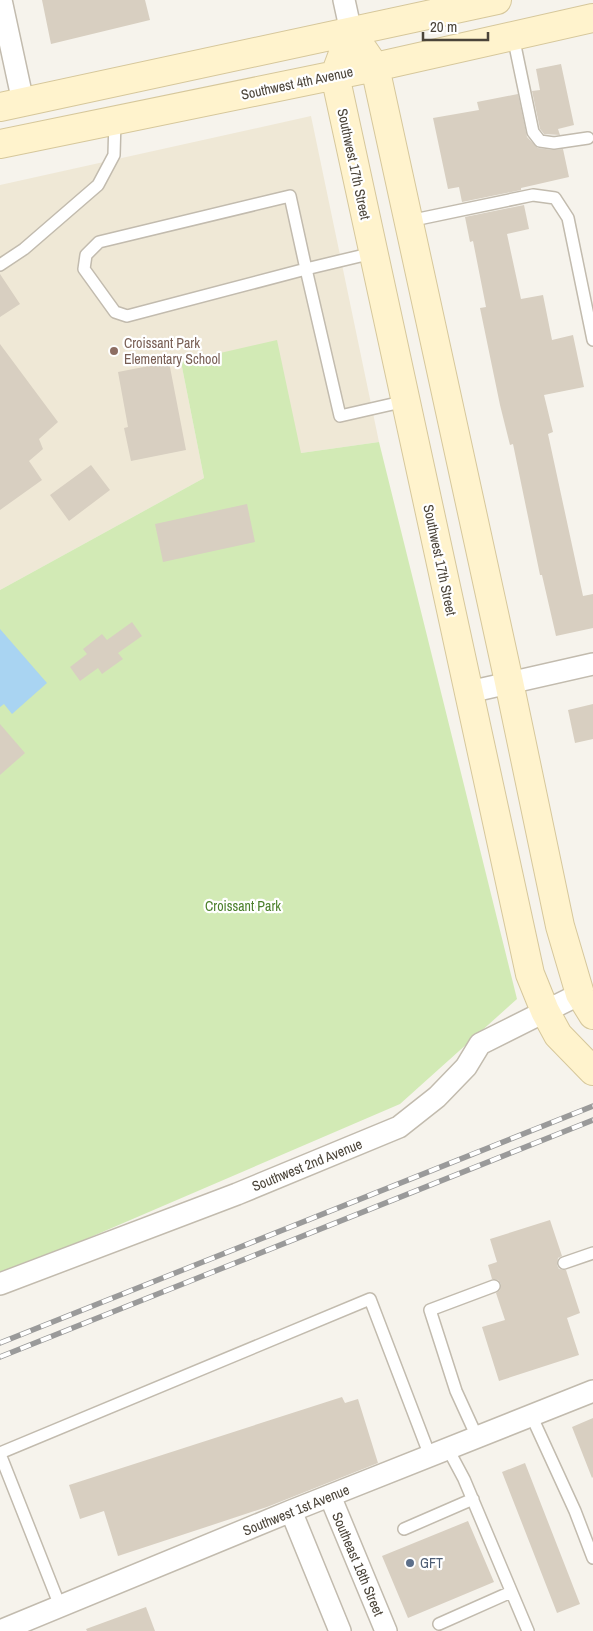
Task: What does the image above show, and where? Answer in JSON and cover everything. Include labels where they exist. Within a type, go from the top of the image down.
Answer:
[{"type":"main road","points":[[11,105],[497,0]]},
{"type":"main road","name":"Southwest 4th Avenue","points":[[0,144],[335,75],[593,18]]},
{"type":"main road","points":[[351,32],[375,66],[560,926],[587,1005]]},
{"type":"main road","points":[[335,75],[351,32]]},
{"type":"main road","name":"Southwest 17th Street","points":[[335,75],[530,974],[545,1011],[558,1035],[593,1071]]},
{"type":"street","points":[[1,0],[11,105]]},
{"type":"street","points":[[344,0],[351,32]]},
{"type":"street","points":[[469,692],[593,664]]},
{"type":"street","name":"Southwest 2nd Avenue","points":[[0,1284],[237,1194],[399,1127],[443,1091],[466,1067],[480,1044],[545,1011],[587,1005]]},
{"type":"street","name":"Southwest 1st Avenue","points":[[0,1631],[291,1511],[593,1391]]},
{"type":"street","name":"Southeast 18th Street","points":[[330,1496],[386,1631]]},
{"type":"street","points":[[291,1511],[340,1631]]},
{"type":"lane","points":[[513,36],[534,132],[540,141],[554,143],[588,138]]},
{"type":"lane","points":[[0,265],[24,248],[98,185],[114,155],[115,120]]},
{"type":"lane","points":[[409,221],[532,195],[555,198],[568,218],[593,340]]},
{"type":"lane","points":[[374,253],[306,269],[127,316],[115,312],[84,269],[86,255],[99,242],[290,196],[306,269],[340,416],[406,402]]},
{"type":"lane","points":[[564,1263],[593,1253]]},
{"type":"lane","points":[[477,1437],[456,1391],[430,1310],[494,1286]]},
{"type":"lane","points":[[60,1606],[0,1454],[370,1299],[439,1452],[464,1479],[528,1631]]},
{"type":"lane","points":[[531,1415],[575,1511],[593,1558]]},
{"type":"lane","points":[[404,1529],[473,1499]]},
{"type":"lane","points":[[439,1624],[511,1592]]},
{"type":"shaded area","name":"Croissant Park Elementary School","points":[[311,116],[379,442],[301,453],[181,362],[204,478],[0,590],[0,185]]},
{"type":"green space","name":"Croissant Park","points":[[277,340],[301,453],[379,442],[517,999],[400,1104],[0,1276],[0,590],[204,478],[181,362]]},
{"type":"water","points":[[0,629],[47,683],[12,714],[4,704],[0,707]]},
{"type":"building","points":[[42,0],[145,0],[150,20],[51,44]]},
{"type":"building","points":[[561,64],[574,125],[558,129],[560,135],[544,134],[540,129],[532,91],[540,90],[536,69]]},
{"type":"building","points":[[518,94],[527,137],[538,148],[563,149],[569,177],[521,188],[521,190],[462,202],[459,187],[448,189],[433,118],[479,110],[477,102]]},
{"type":"building","points":[[524,205],[529,229],[507,234],[521,299],[543,295],[552,340],[573,335],[584,387],[544,395],[553,432],[548,434],[583,596],[593,594],[593,628],[556,636],[542,575],[540,575],[513,444],[510,445],[500,405],[480,308],[486,307],[473,241],[470,242],[465,217]]},
{"type":"building","points":[[0,274],[20,304],[0,317]]},
{"type":"building","points":[[0,344],[58,422],[39,439],[43,449],[29,461],[42,480],[0,510]]},
{"type":"building","points":[[169,362],[186,450],[131,461],[124,428],[128,427],[118,372]]},
{"type":"building","points":[[91,465],[110,490],[69,521],[50,495]]},
{"type":"building","points":[[247,504],[255,542],[163,562],[155,524]]},
{"type":"building","points":[[132,622],[142,636],[118,653],[123,659],[102,674],[98,668],[80,681],[70,667],[87,654],[83,649],[102,634],[107,640]]},
{"type":"building","points":[[593,704],[593,739],[575,743],[568,710]]},
{"type":"building","points":[[0,724],[25,753],[0,775]]},
{"type":"building","points":[[550,1220],[562,1256],[558,1258],[557,1265],[559,1269],[566,1270],[580,1313],[567,1318],[579,1355],[499,1381],[482,1327],[505,1320],[496,1293],[500,1290],[501,1284],[498,1280],[492,1279],[488,1265],[497,1262],[490,1239]]},
{"type":"building","points":[[342,1397],[345,1403],[358,1399],[378,1463],[267,1507],[118,1556],[104,1511],[80,1519],[69,1485]]},
{"type":"building","points":[[593,1418],[593,1477],[592,1478],[572,1427]]},
{"type":"building","points":[[525,1463],[580,1604],[557,1613],[502,1472]]},
{"type":"building","points":[[468,1521],[494,1582],[408,1618],[382,1556]]},
{"type":"building","points":[[146,1607],[155,1631],[87,1631],[86,1629]]},
{"type":"railway","points":[[0,1343],[593,1106]]},
{"type":"railway","points":[[0,1357],[593,1120]]},
{"type":"place","name":"Croissant Park Elementary School","points":[[114,351]]},
{"type":"place","name":"GFT","points":[[410,1563]]}]
